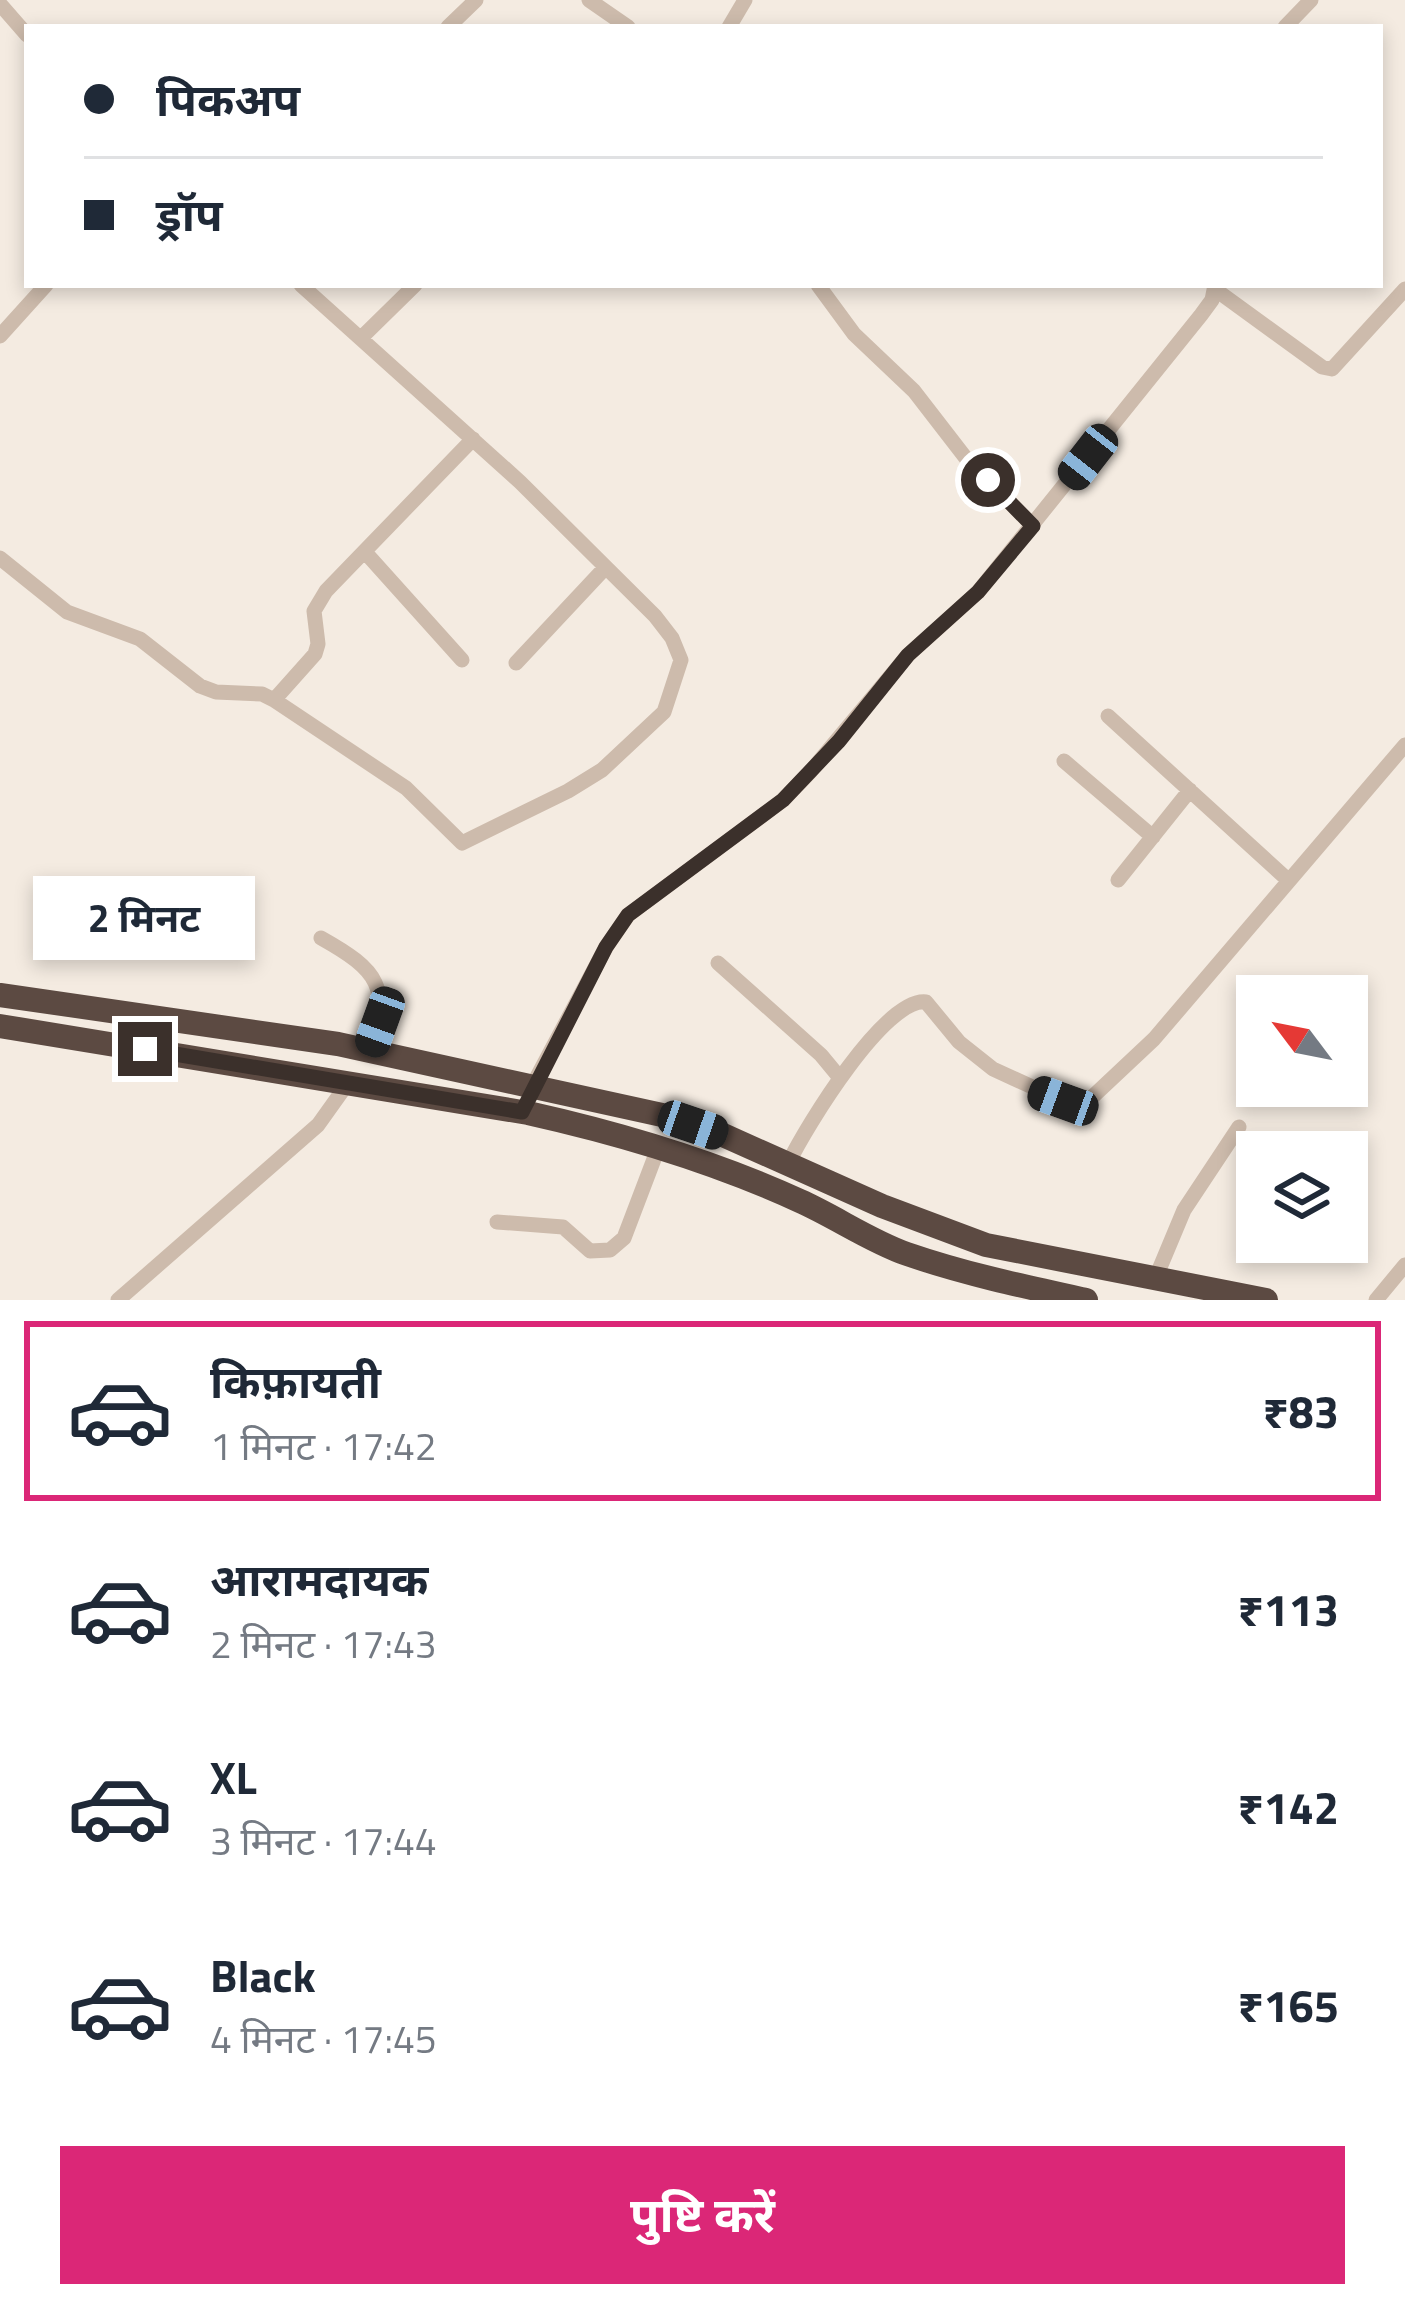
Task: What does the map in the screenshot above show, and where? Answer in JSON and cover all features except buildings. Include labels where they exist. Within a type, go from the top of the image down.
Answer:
[{"type":"highway","points":[[0,995],[369,1052],[662,1115],[986,1245],[1266,1300]]},
{"type":"highway","points":[[0,1026],[522,1112],[658,1146],[784,1194],[986,1289],[1086,1300]]},
{"type":"street","points":[[451,24],[476,0]]},
{"type":"street","points":[[589,0],[610,4]]},
{"type":"street","points":[[1288,24],[1311,0]]},
{"type":"street","points":[[0,4],[24,32]]},
{"type":"street","points":[[0,336],[43,288]]},
{"type":"street","points":[[0,558],[67,612],[140,639],[200,686],[216,692],[262,694],[274,700],[406,788],[457,839],[469,842],[602,770],[639,739],[670,700],[681,660],[656,616],[473,439],[304,288]]},
{"type":"street","points":[[361,338],[412,288]]},
{"type":"street","points":[[820,288],[854,334],[914,391],[965,457],[1033,526]]},
{"type":"street","points":[[522,1112],[628,915],[783,800],[839,741],[908,655],[978,592],[1033,526],[1201,315],[1216,288],[1322,367],[1332,369],[1405,289]]},
{"type":"street","points":[[274,700],[314,654],[318,644],[314,611],[319,601],[473,439]]},
{"type":"street","points":[[364,552],[462,659]]},
{"type":"street","points":[[516,663],[604,569]]},
{"type":"street","points":[[1108,716],[1288,880]]},
{"type":"street","points":[[788,1162],[840,1078],[902,1007],[917,1001],[926,1002],[974,1056],[1010,1079],[1063,1101],[1088,1101],[1154,1039],[1405,745]]},
{"type":"street","points":[[1064,761],[1153,837]]},
{"type":"street","points":[[1118,880],[1190,790]]},
{"type":"street","points":[[321,938],[356,957],[378,985],[380,1022],[369,1052]]},
{"type":"street","points":[[718,963],[821,1055],[840,1078]]},
{"type":"street","points":[[118,1300],[304,1138],[332,1110],[348,1083]]},
{"type":"street","points":[[1156,1276],[1184,1210],[1238,1126]]},
{"type":"street","points":[[497,1222],[563,1227],[590,1251],[610,1250],[624,1238],[658,1146]]},
{"type":"street","points":[[1376,1300],[1405,1264]]},
{"type":"route","points":[[145,1049],[522,1112],[606,947],[628,915],[783,800],[839,741],[908,655],[978,592],[1033,526],[988,480]]}]
